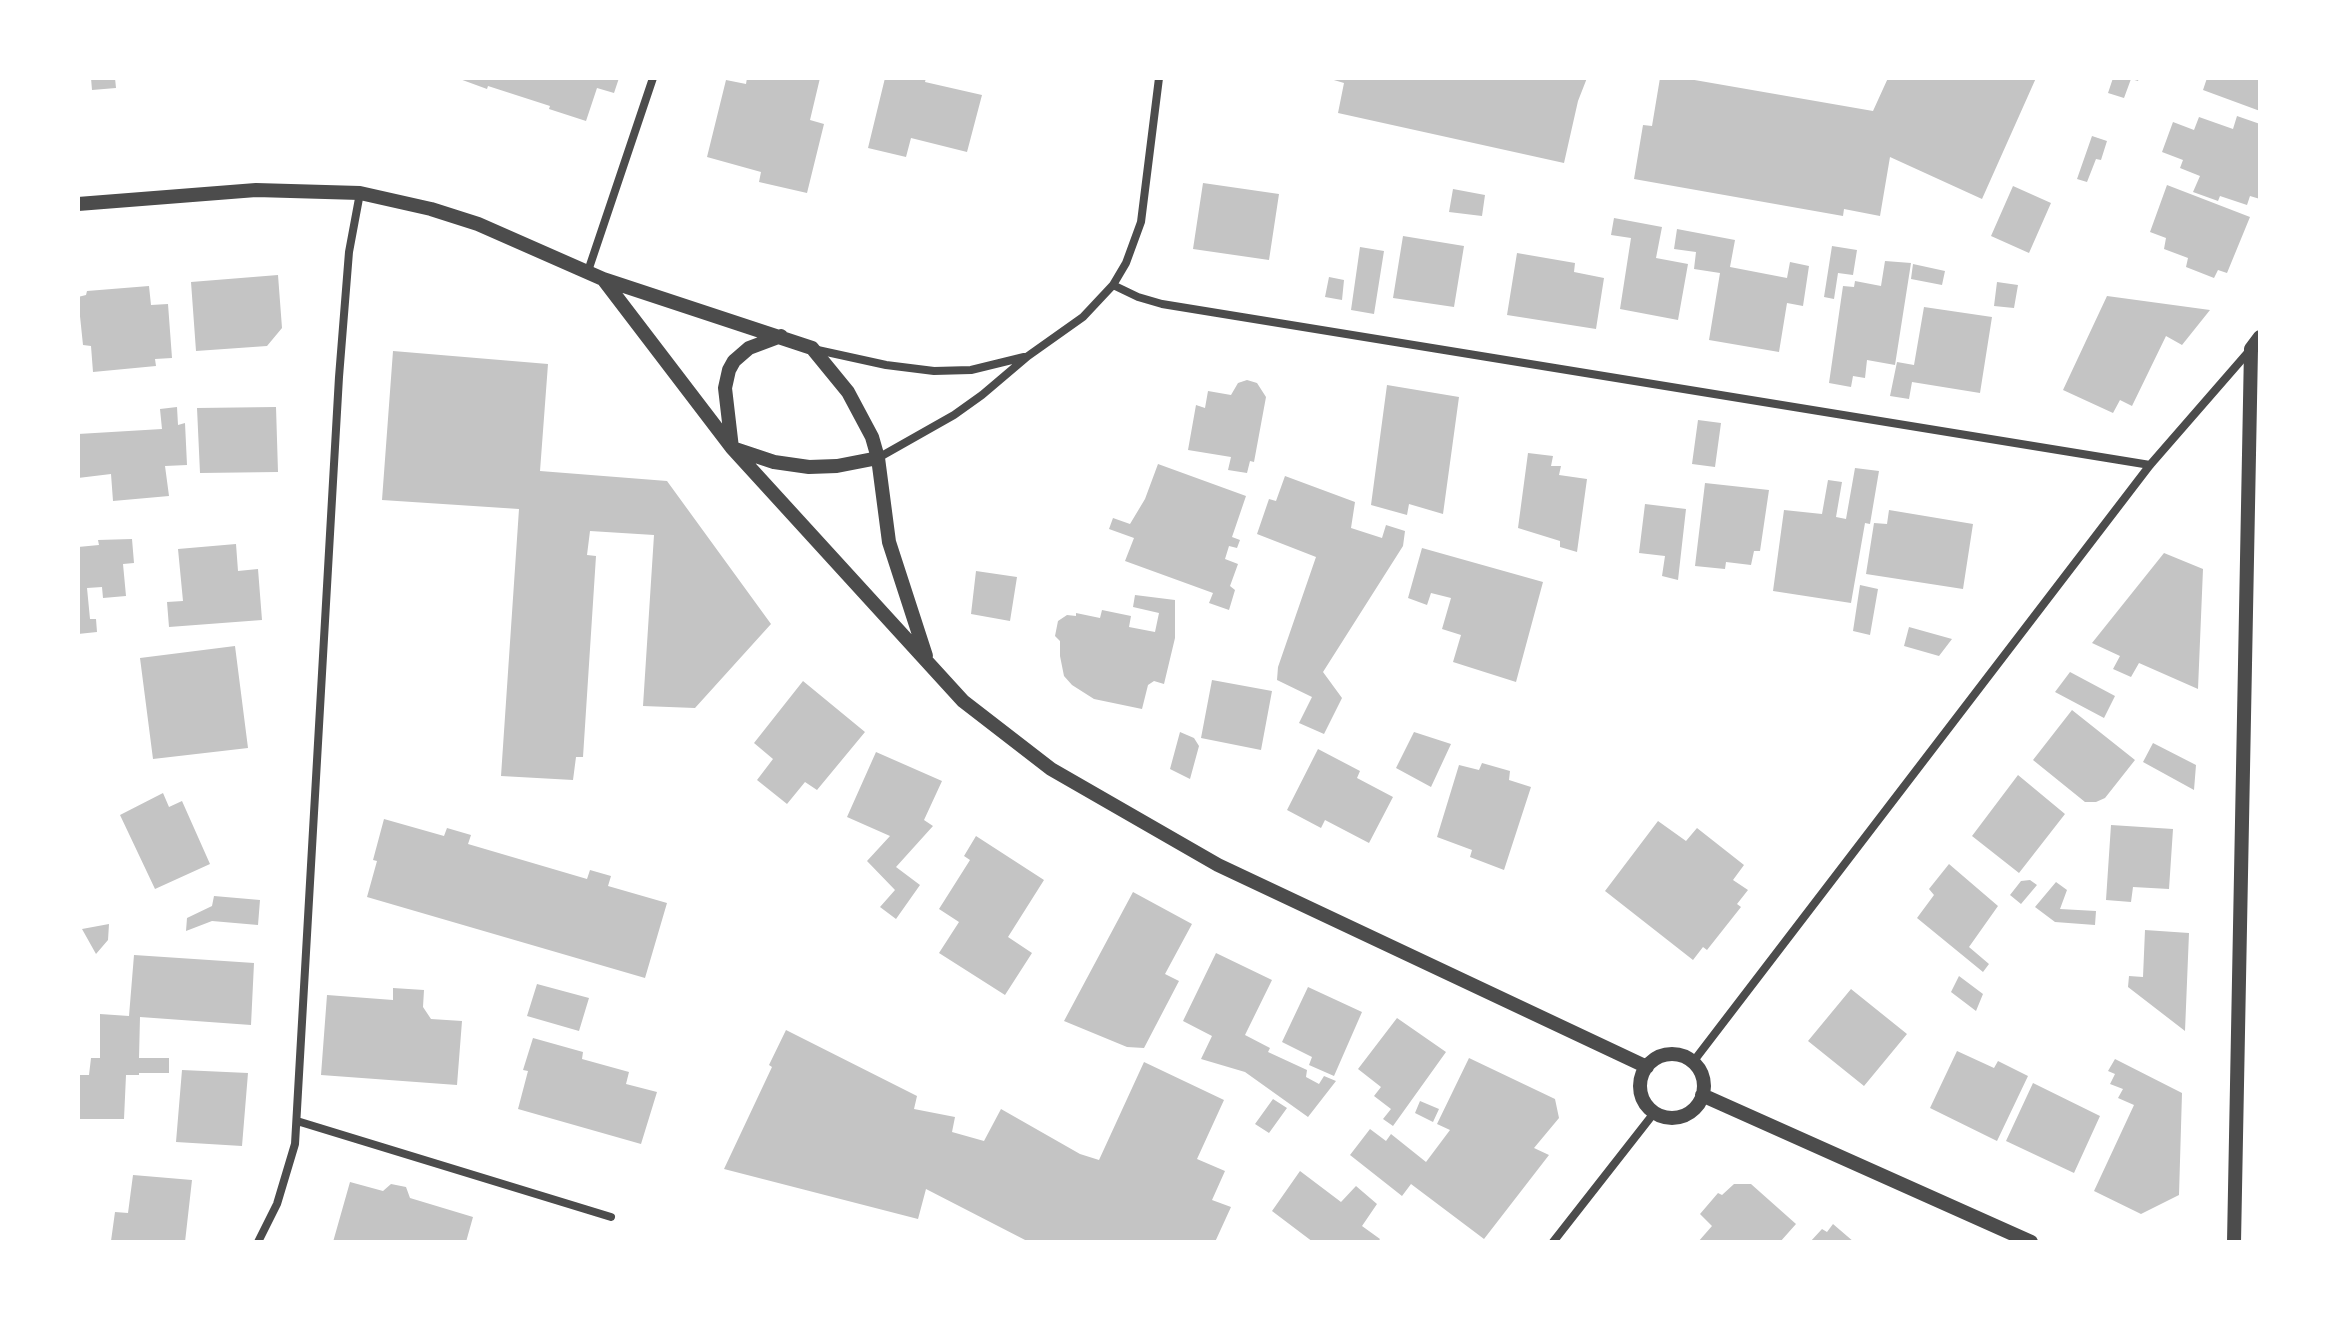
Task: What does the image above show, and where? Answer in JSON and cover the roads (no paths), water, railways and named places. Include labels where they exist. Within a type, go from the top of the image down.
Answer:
[{"type":"street","points":[[588,271],[653,78]]},
{"type":"street","points":[[732,448],[800,467],[837,466],[878,458],[964,408],[1028,356],[1083,317],[1113,285],[1126,263],[1141,222],[1159,78]]},
{"type":"street","points":[[78,204],[256,190],[360,193],[431,209],[478,224],[603,279],[812,348],[886,365],[934,371],[971,370],[1028,356]]},
{"type":"street","points":[[258,1242],[288,1173],[297,1121],[339,377],[349,252],[360,193]]},
{"type":"street","points":[[603,279],[732,448],[963,701],[1042,762],[1218,865],[1647,1067]]},
{"type":"street","points":[[1113,285],[1162,304],[2150,465]]},
{"type":"street","points":[[732,448],[725,398],[726,378],[741,353],[781,336]]},
{"type":"street","points":[[1693,1062],[2150,465],[2256,343]]},
{"type":"street","points":[[2234,1242],[2256,343]]},
{"type":"street","points":[[812,348],[857,405],[867,424],[878,458],[889,542],[929,664]]},
{"type":"street","points":[[1674,1054],[1693,1062],[1703,1080],[1702,1095],[1694,1110],[1685,1116],[1663,1118],[1654,1113],[1641,1096],[1641,1076],[1647,1067],[1663,1055],[1674,1054]]},
{"type":"street","points":[[1702,1095],[2031,1242]]},
{"type":"street","points":[[1553,1242],[1654,1113]]},
{"type":"street","points":[[297,1121],[611,1217]]}]
